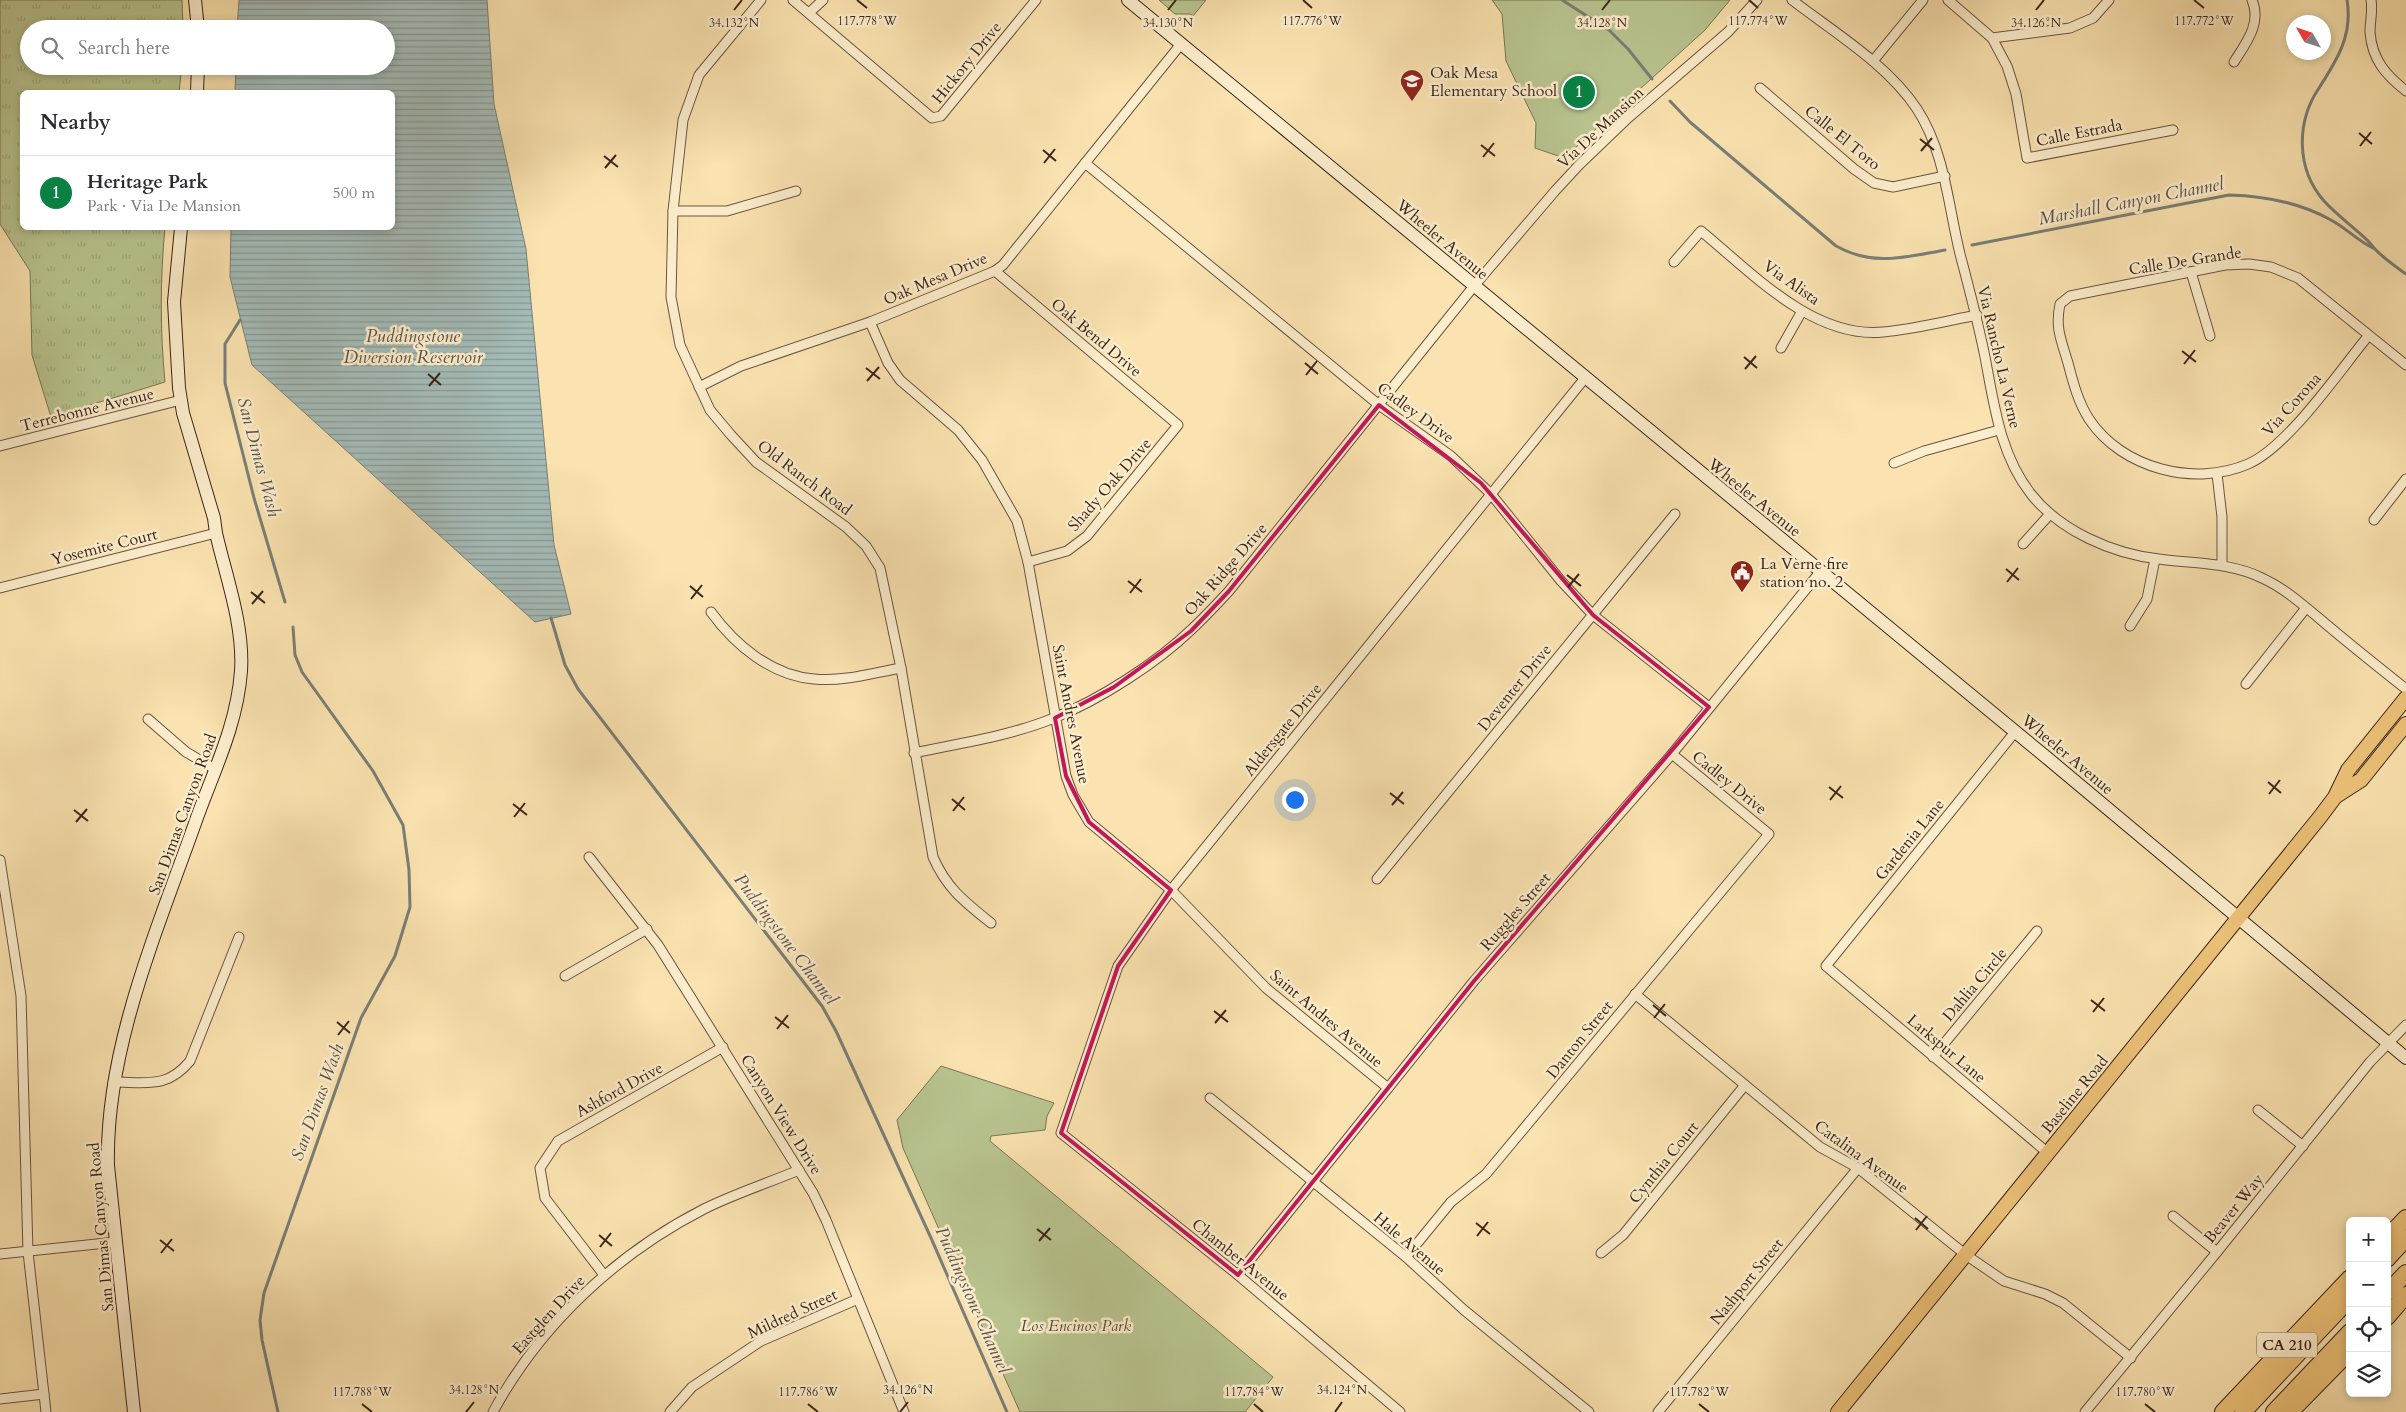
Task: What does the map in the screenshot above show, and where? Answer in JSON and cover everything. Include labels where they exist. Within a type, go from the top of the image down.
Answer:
[{"type":"highway","points":[[2391,1234],[2406,1218]]},
{"type":"highway","points":[[2391,1255],[2406,1238]]},
{"type":"highway","points":[[2391,1289],[2406,1273]]},
{"type":"highway","name":"CA 210","points":[[2223,1412],[2346,1282]]},
{"type":"highway","points":[[2391,1308],[2406,1294]]},
{"type":"highway","points":[[2391,1312],[2406,1294]]},
{"type":"highway","points":[[2243,1412],[2346,1302]]},
{"type":"highway","points":[[2274,1412],[2346,1336]]},
{"type":"highway","name":"CA 210","points":[[2290,1412],[2349,1352]]},
{"type":"highway","points":[[2306,1412],[2346,1366]]},
{"type":"main road","points":[[195,0],[197,20]]},
{"type":"main road","name":"Wheeler Avenue","points":[[1128,0],[2015,732],[2406,1058]]},
{"type":"main road","points":[[197,90],[198,75]]},
{"type":"main road","name":"San Dimas Canyon Road","points":[[134,1412],[107,1143],[113,1082],[146,962],[215,769],[224,752],[234,716],[241,669],[238,624],[214,518],[181,400],[174,326],[175,278],[181,230]]},
{"type":"main road","name":"Baseline Road","points":[[1838,1412],[2239,918],[2335,797],[2348,770],[2406,698]]},
{"type":"main road","name":"Baseline Road","points":[[2335,797],[2360,780],[2406,724]]},
{"type":"street","name":"Old Ranch Road","points":[[761,0],[699,75],[683,120],[673,211],[671,297],[680,345],[710,410],[756,462],[846,527],[866,546],[880,568],[901,668],[933,858],[942,878],[958,897],[991,923]]},
{"type":"street","points":[[793,0],[810,12],[822,0]]},
{"type":"street","name":"Hickory Drive","points":[[810,12],[932,118],[937,118],[941,116],[1036,0]]},
{"type":"street","name":"Via De Mansion","points":[[1474,286],[1579,164],[1628,118],[1728,32],[1757,0]]},
{"type":"street","name":"Via Rancho La Verne","points":[[1792,0],[1872,61],[1917,109],[1930,133],[1945,176],[1960,253],[1977,315],[1999,430],[2019,477],[2032,496],[2050,514],[2074,531],[2100,544],[2155,559],[2222,565],[2263,578],[2306,608],[2406,689]]},
{"type":"street","points":[[1872,61],[1923,0]]},
{"type":"street","points":[[1948,0],[1992,38],[2070,28],[2093,18],[2109,0]]},
{"type":"street","points":[[2234,62],[2249,38],[2256,20],[2255,7],[2252,0]]},
{"type":"street","points":[[2371,0],[2370,31],[2372,47],[2378,63],[2387,76],[2406,91]]},
{"type":"street","name":"Calle Estrada","points":[[1992,38],[2007,66],[2016,94],[2027,158],[2173,130]]},
{"type":"street","name":"Oak Mesa Drive","points":[[698,387],[741,366],[870,322],[995,271],[1003,265],[1181,44]]},
{"type":"street","name":"Calle El Toro","points":[[1760,88],[1854,169],[1874,183],[1893,186],[1945,176]]},
{"type":"street","name":"Cadley Drive","points":[[1085,163],[1380,405],[1451,456],[1491,494],[1561,581],[1593,615],[1709,707]]},
{"type":"street","points":[[673,211],[727,212],[796,191]]},
{"type":"street","name":"Via Alista","points":[[1674,262],[1701,231],[1783,298],[1802,311],[1831,324],[1855,331],[1882,332],[1977,315]]},
{"type":"street","name":"Calle De Grande","points":[[2060,304],[2070,296],[2191,272],[2249,264],[2271,267],[2298,278],[2406,365]]},
{"type":"street","name":"Oak Bend Drive","points":[[995,271],[1178,426]]},
{"type":"street","points":[[2191,272],[2210,336]]},
{"type":"street","name":"Oak Ridge Drive","points":[[914,753],[1006,734],[1055,718],[1114,687],[1149,664],[1191,630],[1229,591],[1474,286]]},
{"type":"street","name":"Via Corona","points":[[2060,304],[2056,322],[2078,397],[2090,419],[2106,439],[2129,455],[2156,467],[2187,474],[2217,474],[2249,463],[2272,449],[2290,431],[2369,335]]},
{"type":"street","points":[[1781,348],[1802,311]]},
{"type":"street","name":"Saint Andres Avenue","points":[[870,322],[888,363],[900,380],[958,430],[982,460],[1017,521],[1028,562],[1066,776],[1073,796],[1089,822],[1171,890],[1266,988],[1388,1088]]},
{"type":"street","name":"Aldersgate Drive","points":[[1060,1133],[1118,966],[1171,890],[1585,378]]},
{"type":"street","name":"Terrebonne Avenue","points":[[0,446],[181,400]]},
{"type":"street","name":"Shady Oak Drive","points":[[1028,562],[1067,552],[1087,536],[1178,426]]},
{"type":"street","points":[[1894,463],[1924,451],[1999,430]]},
{"type":"street","points":[[2217,474],[2222,517],[2222,565]]},
{"type":"street","points":[[2374,520],[2406,479]]},
{"type":"street","name":"Deventer Drive","points":[[1377,879],[1675,514]]},
{"type":"street","points":[[2023,544],[2050,514]]},
{"type":"street","name":"Yosemite Court","points":[[0,588],[216,533]]},
{"type":"street","points":[[2130,626],[2147,599],[2155,559]]},
{"type":"street","name":"Ruggles Street","points":[[1238,1275],[1474,981],[1672,754],[1820,572]]},
{"type":"street","points":[[2246,684],[2306,608]]},
{"type":"street","points":[[711,612],[727,634],[758,658],[790,675],[814,679],[836,678],[901,668]]},
{"type":"street","points":[[148,719],[186,752],[215,769]]},
{"type":"street","name":"Gardenia Lane","points":[[1826,966],[2015,732]]},
{"type":"street","name":"Cadley Drive","points":[[1672,754],[1769,834]]},
{"type":"street","name":"Danton Street","points":[[1406,1257],[1451,1202],[1486,1174],[1769,834]]},
{"type":"street","name":"Canyon View Drive","points":[[589,857],[647,929],[799,1170],[826,1220],[904,1412]]},
{"type":"street","points":[[0,860],[21,996],[28,1252],[46,1412]]},
{"type":"street","points":[[565,976],[647,929]]},
{"type":"street","name":"Dahlia Circle","points":[[1933,1057],[2038,931]]},
{"type":"street","points":[[113,1082],[165,1081],[179,1075],[190,1061],[239,937]]},
{"type":"street","name":"Larkspur Lane","points":[[1826,966],[2048,1153]]},
{"type":"street","name":"Catalina Avenue","points":[[1635,994],[1820,1148],[1858,1168],[1966,1255],[2004,1281],[2045,1294],[2064,1303],[2131,1358]]},
{"type":"street","name":"Beaver Way","points":[[2085,1412],[2388,1043],[2406,1024]]},
{"type":"street","name":"Ashford Drive","points":[[604,1275],[545,1198],[540,1168],[558,1140],[723,1047]]},
{"type":"street","name":"Cynthia Court","points":[[1600,1253],[1623,1235],[1745,1085]]},
{"type":"street","name":"Hale Avenue","points":[[1210,1098],[1406,1257],[1464,1310],[1589,1412]]},
{"type":"street","points":[[2258,1110],[2303,1146]]},
{"type":"street","name":"Chamber Avenue","points":[[1060,1133],[1238,1275],[1400,1412]]},
{"type":"street","name":"Nashport Street","points":[[1658,1412],[1858,1168]]},
{"type":"street","name":"Eastglen Drive","points":[[493,1412],[513,1377],[536,1345],[569,1307],[604,1275],[641,1247],[681,1221],[706,1208],[799,1170]]},
{"type":"street","points":[[2173,1216],[2218,1252]]},
{"type":"street","points":[[0,1254],[116,1242]]},
{"type":"street","name":"Mildred Street","points":[[670,1412],[692,1388],[761,1341],[858,1299]]},
{"type":"street","points":[[0,1399],[44,1394]]},
{"type":"highlighted area","points":[[1379,405],[1481,483],[1593,615],[1709,707],[1474,981],[1238,1275],[1061,1133],[1118,966],[1171,890],[1089,822],[1066,776],[1055,718],[1114,687],[1191,631],[1229,591]]},
{"type":"green space","points":[[0,0],[182,0],[183,20],[20,20],[20,75],[181,75],[179,90],[20,90],[20,230],[165,230],[161,305],[165,382],[51,417],[32,355],[30,271],[0,224]]},
{"type":"green space","points":[[1159,0],[1206,0],[1193,16],[1190,14],[1175,14]]},
{"type":"green space","points":[[1492,0],[1730,0],[1705,30],[1564,158],[1535,148],[1536,123],[1506,61],[1502,14]]},
{"type":"green space","name":"Los Encinos Park","points":[[941,1066],[1054,1103],[1047,1116],[1045,1130],[991,1136],[990,1141],[1273,1377],[1245,1412],[1020,1412],[903,1148],[897,1120]]},
{"type":"water","name":"Puddingstone Diversion Reservoir","points":[[239,0],[487,0],[494,104],[526,249],[554,545],[571,614],[535,622],[252,365],[230,277],[231,230],[395,230],[395,90],[235,90],[236,75],[395,75],[395,20],[238,20]]},
{"type":"waterway","name":"Marshall Canyon Channel","points":[[1562,0],[1609,30],[1628,49],[1652,79]]},
{"type":"waterway","name":"Marshall Canyon Channel","points":[[2347,0],[2348,25],[2346,36],[2332,67],[2311,101],[2306,116],[2302,145],[2304,160],[2308,175],[2324,201],[2381,255],[2406,274]]},
{"type":"waterway","name":"Marshall Canyon Channel","points":[[1670,101],[1690,122],[1836,246],[1863,256],[1877,258],[1903,257],[1945,250]]},
{"type":"waterway","name":"Marshall Canyon Channel","points":[[1972,245],[2229,195],[2256,197],[2294,204],[2336,223],[2373,248]]},
{"type":"waterway","name":"San Dimas Wash","points":[[240,320],[225,344],[225,383],[254,498],[285,602]]},
{"type":"waterway","name":"Puddingstone Channel","points":[[551,618],[565,665],[578,689],[822,1006],[836,1031],[931,1238],[1007,1412]]},
{"type":"waterway","name":"San Dimas Wash","points":[[278,1412],[262,1340],[260,1320],[264,1293],[361,1018],[395,956],[410,907],[409,870],[403,825],[373,771],[302,672],[295,655],[293,627]]},
{"type":"place","name":"Heritage Park","points":[[1579,92]]},
{"type":"place","name":"Oak Mesa Elementary School","points":[[1412,102]]},
{"type":"place","name":"La Verne fire station no. 2","points":[[1742,593]]}]
